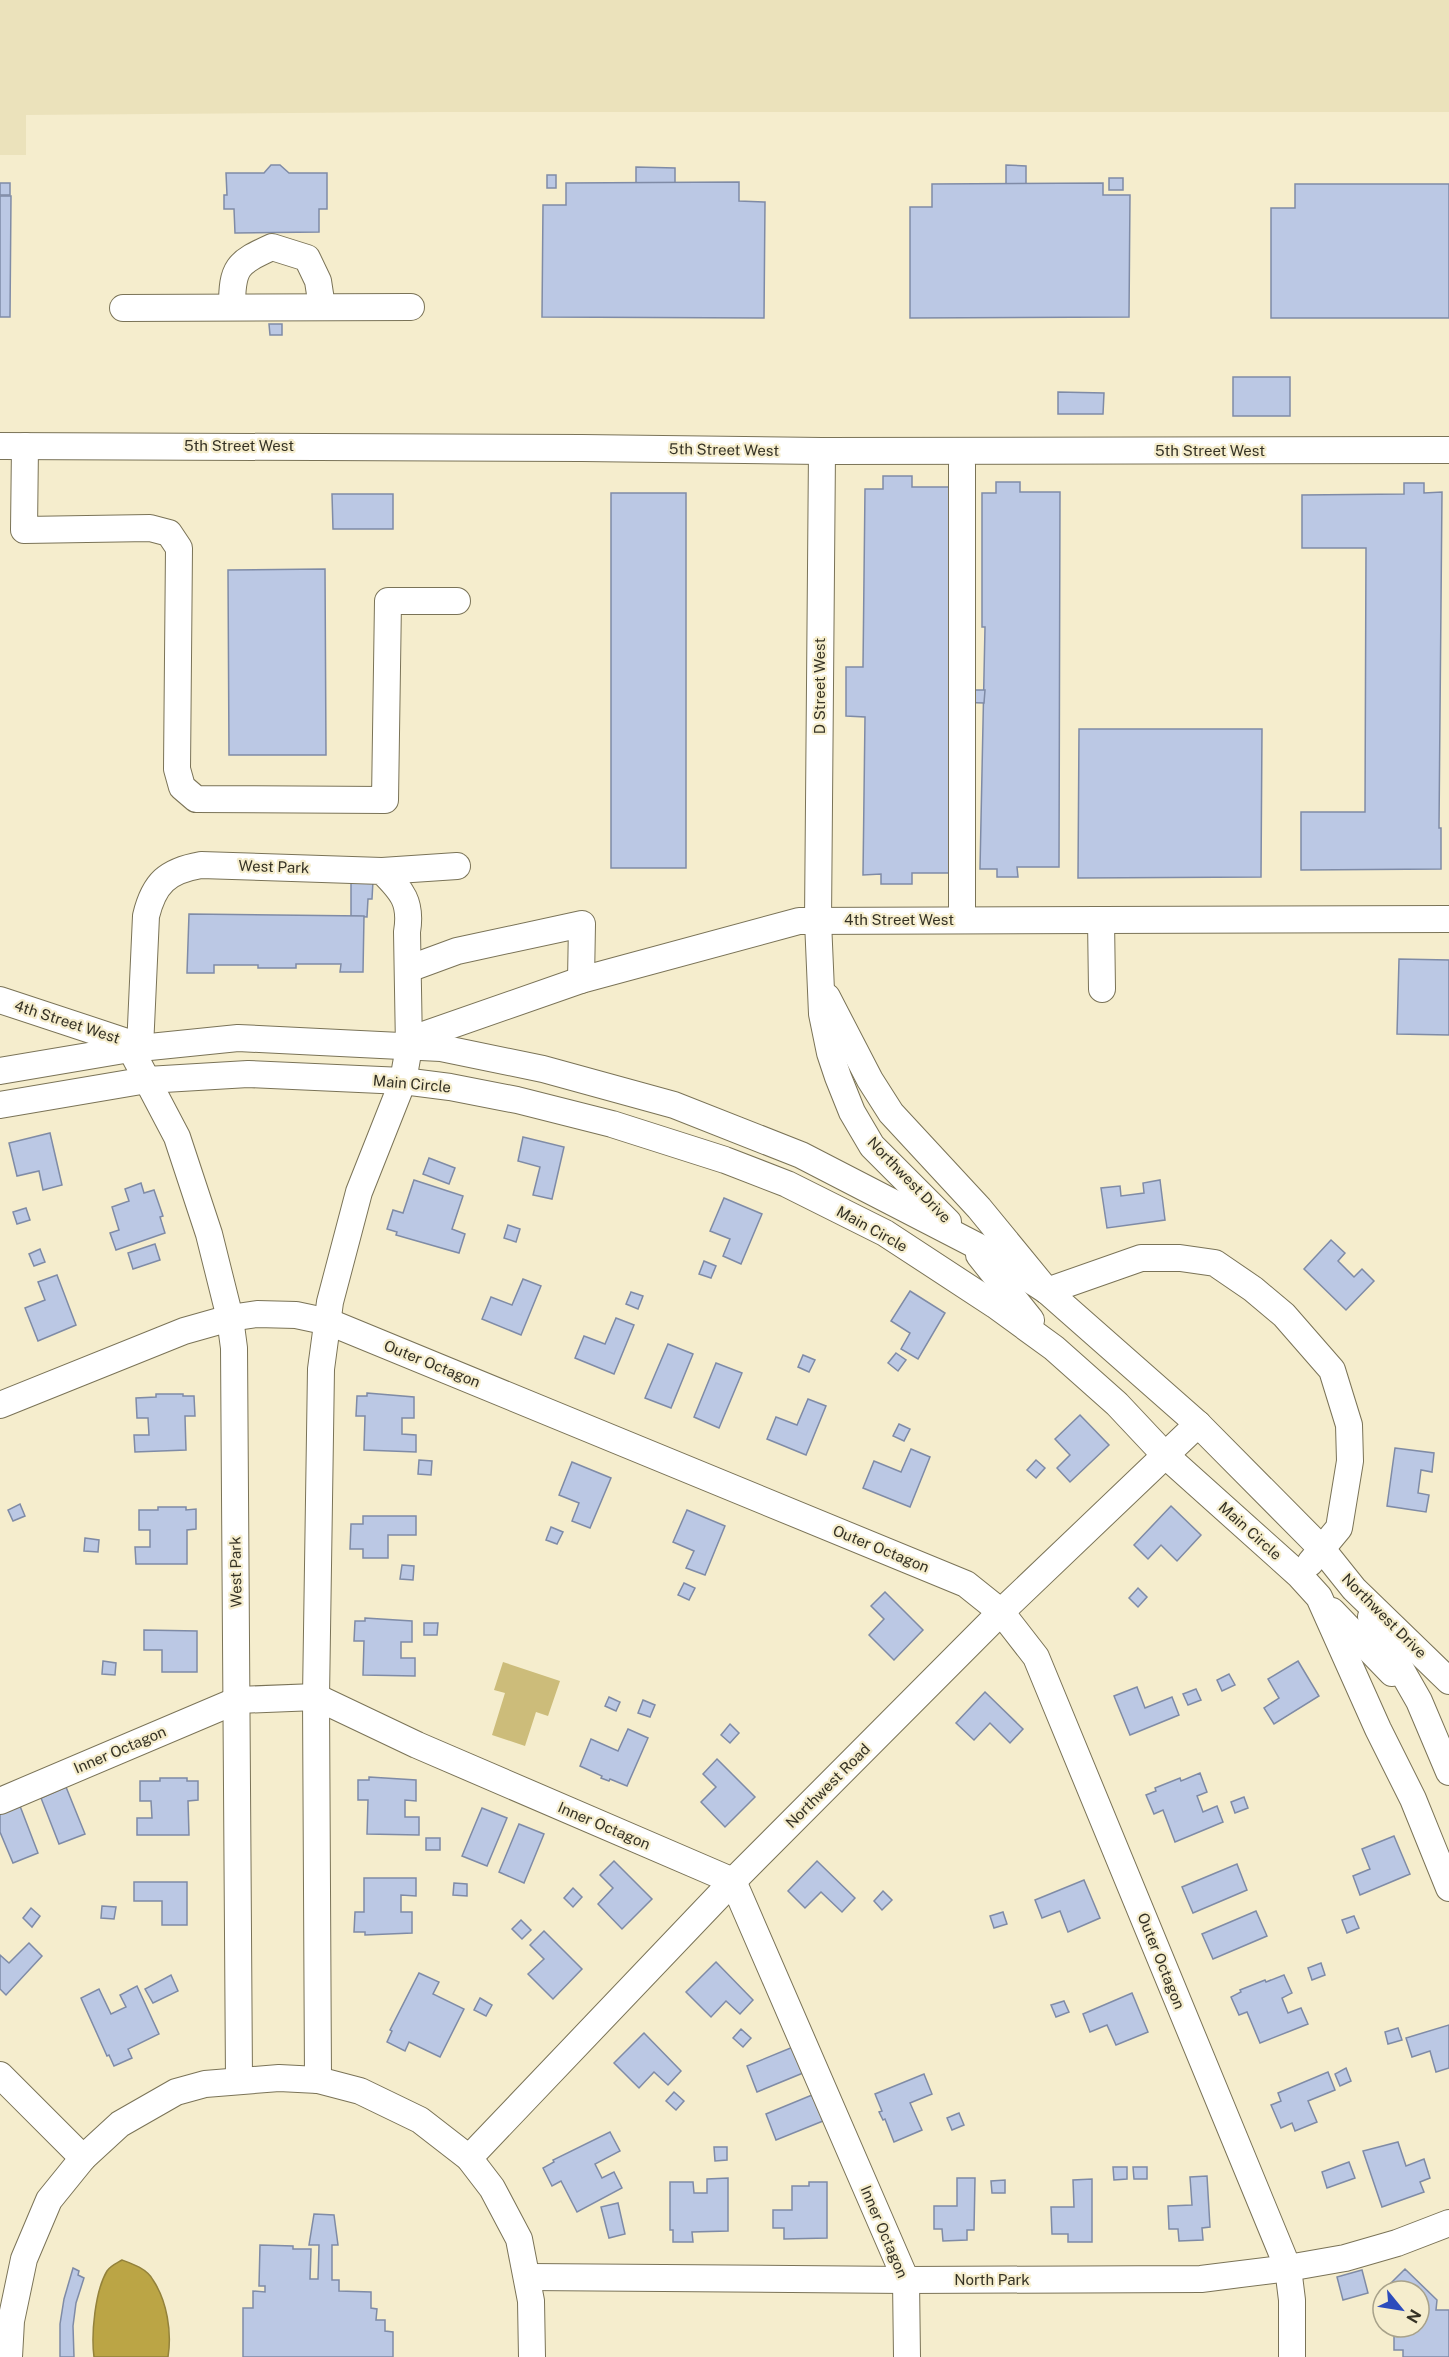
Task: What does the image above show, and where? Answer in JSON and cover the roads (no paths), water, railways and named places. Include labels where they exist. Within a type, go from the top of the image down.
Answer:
[{"type":"street","points":[[232,307],[232,280],[246,259],[272,247],[307,258],[318,281],[322,307]]},
{"type":"street","points":[[123,308],[411,307]]},
{"type":"street","name":"5th Street West","points":[[0,446],[571,448],[822,452],[1449,450]]},
{"type":"street","points":[[25,446],[24,530],[150,528],[169,533],[179,548],[177,769],[182,787],[196,799],[385,800],[388,601],[457,601]]},
{"type":"street","name":"D Street West","points":[[818,921],[822,452]]},
{"type":"street","points":[[962,465],[962,920]]},
{"type":"street","name":"West Park","points":[[135,1048],[146,916],[151,896],[163,879],[181,868],[201,865],[382,871],[457,866]]},
{"type":"street","points":[[318,2080],[316,1697],[321,1369],[330,1302],[359,1192],[403,1081],[409,1043],[407,932],[410,914],[401,890],[382,871]]},
{"type":"street","name":"4th Street West","points":[[409,1043],[581,980],[798,921],[1449,919]]},
{"type":"street","points":[[1101,920],[1102,989]]},
{"type":"street","name":"Northwest Drive","points":[[818,921],[822,1014],[830,1053],[852,1112],[872,1146],[968,1241],[1054,1348]]},
{"type":"street","points":[[408,969],[457,951],[582,924],[581,980]]},
{"type":"street","name":"Northwest Drive","points":[[821,985],[870,1080],[891,1113],[979,1208],[1047,1291],[1198,1424],[1322,1550],[1354,1588],[1449,1681]]},
{"type":"street","name":"4th Street West","points":[[0,1000],[127,1042],[135,1048],[147,1080]]},
{"type":"street","points":[[0,1071],[135,1048],[238,1038],[409,1043],[441,1048],[543,1069],[674,1105],[801,1155],[968,1241],[1047,1291],[1142,1258],[1180,1258],[1215,1263],[1253,1289],[1284,1315],[1332,1370],[1349,1425],[1350,1461],[1339,1528],[1299,1575]]},
{"type":"street","name":"Main Circle","points":[[0,1105],[147,1080],[248,1074],[403,1081],[450,1086],[612,1124],[725,1160],[787,1184],[885,1233],[1054,1348],[1117,1404],[1164,1454],[1299,1575],[1319,1597],[1378,1729],[1413,1799],[1449,1888]]},
{"type":"street","name":"West Park","points":[[147,1080],[177,1137],[209,1234],[230,1318],[234,1348],[239,2080]]},
{"type":"street","name":"Outer Octagon","points":[[0,1406],[184,1331],[230,1318],[257,1314],[296,1315],[329,1322],[966,1584],[1001,1612],[1036,1657],[1288,2268],[1292,2300],[1292,2357]]},
{"type":"street","name":"Northwest Road","points":[[469,2158],[733,1881],[1001,1612],[1198,1424]]},
{"type":"street","points":[[1354,1588],[1419,1701],[1449,1772]]},
{"type":"street","points":[[1319,1597],[1419,1701],[1449,1725]]},
{"type":"street","name":"Inner Octagon","points":[[0,1801],[238,1700],[316,1697],[417,1745],[733,1881],[906,2280],[907,2357]]},
{"type":"street","points":[[0,2074],[83,2158]]},
{"type":"street","points":[[9,2357],[11,2321],[9,2282],[50,2200],[83,2158],[120,2124],[176,2092],[205,2084],[279,2078],[318,2080],[360,2091],[420,2120],[469,2158],[492,2188],[519,2239],[528,2277],[533,2333],[532,2357]]},
{"type":"street","name":"North Park","points":[[528,2277],[906,2280],[1201,2279],[1288,2268],[1363,2253],[1449,2223]]}]
